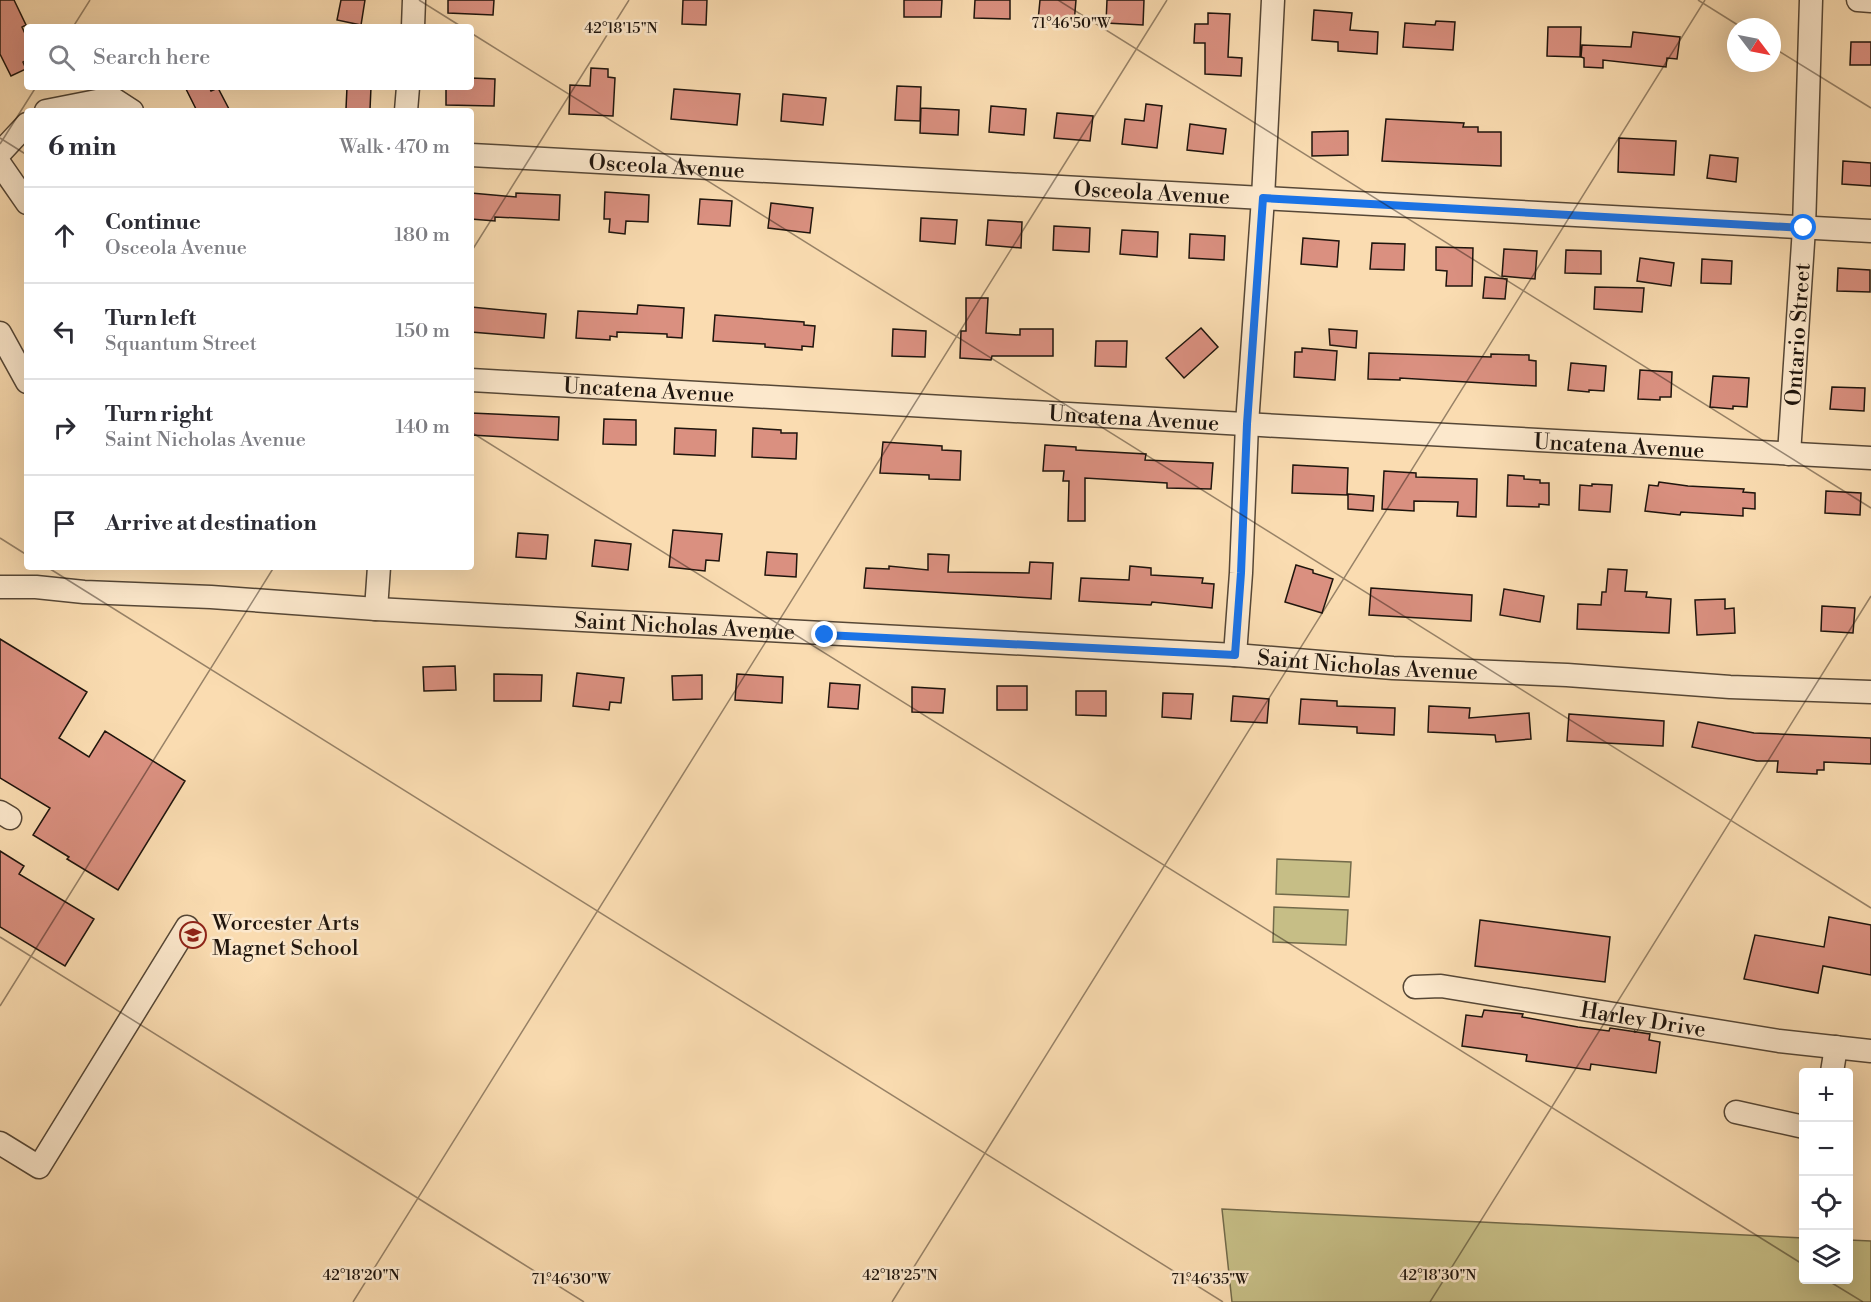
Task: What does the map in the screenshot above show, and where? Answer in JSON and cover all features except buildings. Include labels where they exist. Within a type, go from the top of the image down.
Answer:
[{"type":"street","points":[[413,24],[414,0]]},
{"type":"street","points":[[1235,655],[1273,0]]},
{"type":"street","name":"Ontario Street","points":[[1789,454],[1804,228],[1811,0]]},
{"type":"street","points":[[1858,0],[1871,1]]},
{"type":"street","points":[[406,108],[408,90]]},
{"type":"street","points":[[62,108],[112,99],[127,108]]},
{"type":"street","points":[[0,153],[24,127]]},
{"type":"street","name":"Osceola Avenue","points":[[474,154],[1871,231]]},
{"type":"street","points":[[0,164],[24,199]]},
{"type":"street","points":[[0,333],[24,377]]},
{"type":"street","name":"Uncatena Avenue","points":[[474,380],[845,399],[1247,424],[1871,458]]},
{"type":"street","points":[[376,609],[379,570]]},
{"type":"street","name":"Saint Nicholas Avenue","points":[[0,587],[1235,655],[1404,668],[1567,675],[1730,687],[1871,692]]},
{"type":"street","points":[[0,1143],[39,1167],[187,927]]},
{"type":"street","name":"Harley Drive","points":[[1414,987],[1441,986],[1779,1041],[1871,1051]]},
{"type":"street","points":[[1833,1068],[1836,1047]]},
{"type":"street","points":[[1737,1112],[1799,1126]]},
{"type":"shaded area","points":[[1277,859],[1351,862],[1349,897],[1276,894]]},
{"type":"shaded area","points":[[1274,907],[1348,910],[1346,945],[1273,942]]},
{"type":"shaded area","points":[[1222,1209],[1799,1238],[1799,1284],[1853,1284],[1853,1240],[1871,1241],[1871,1302],[1232,1302]]},
{"type":"place","name":"Worcester Arts Magnet School","points":[[193,935]]},
{"type":"route","points":[[825,635],[1235,655],[1247,424],[1263,198],[1804,228]]}]
